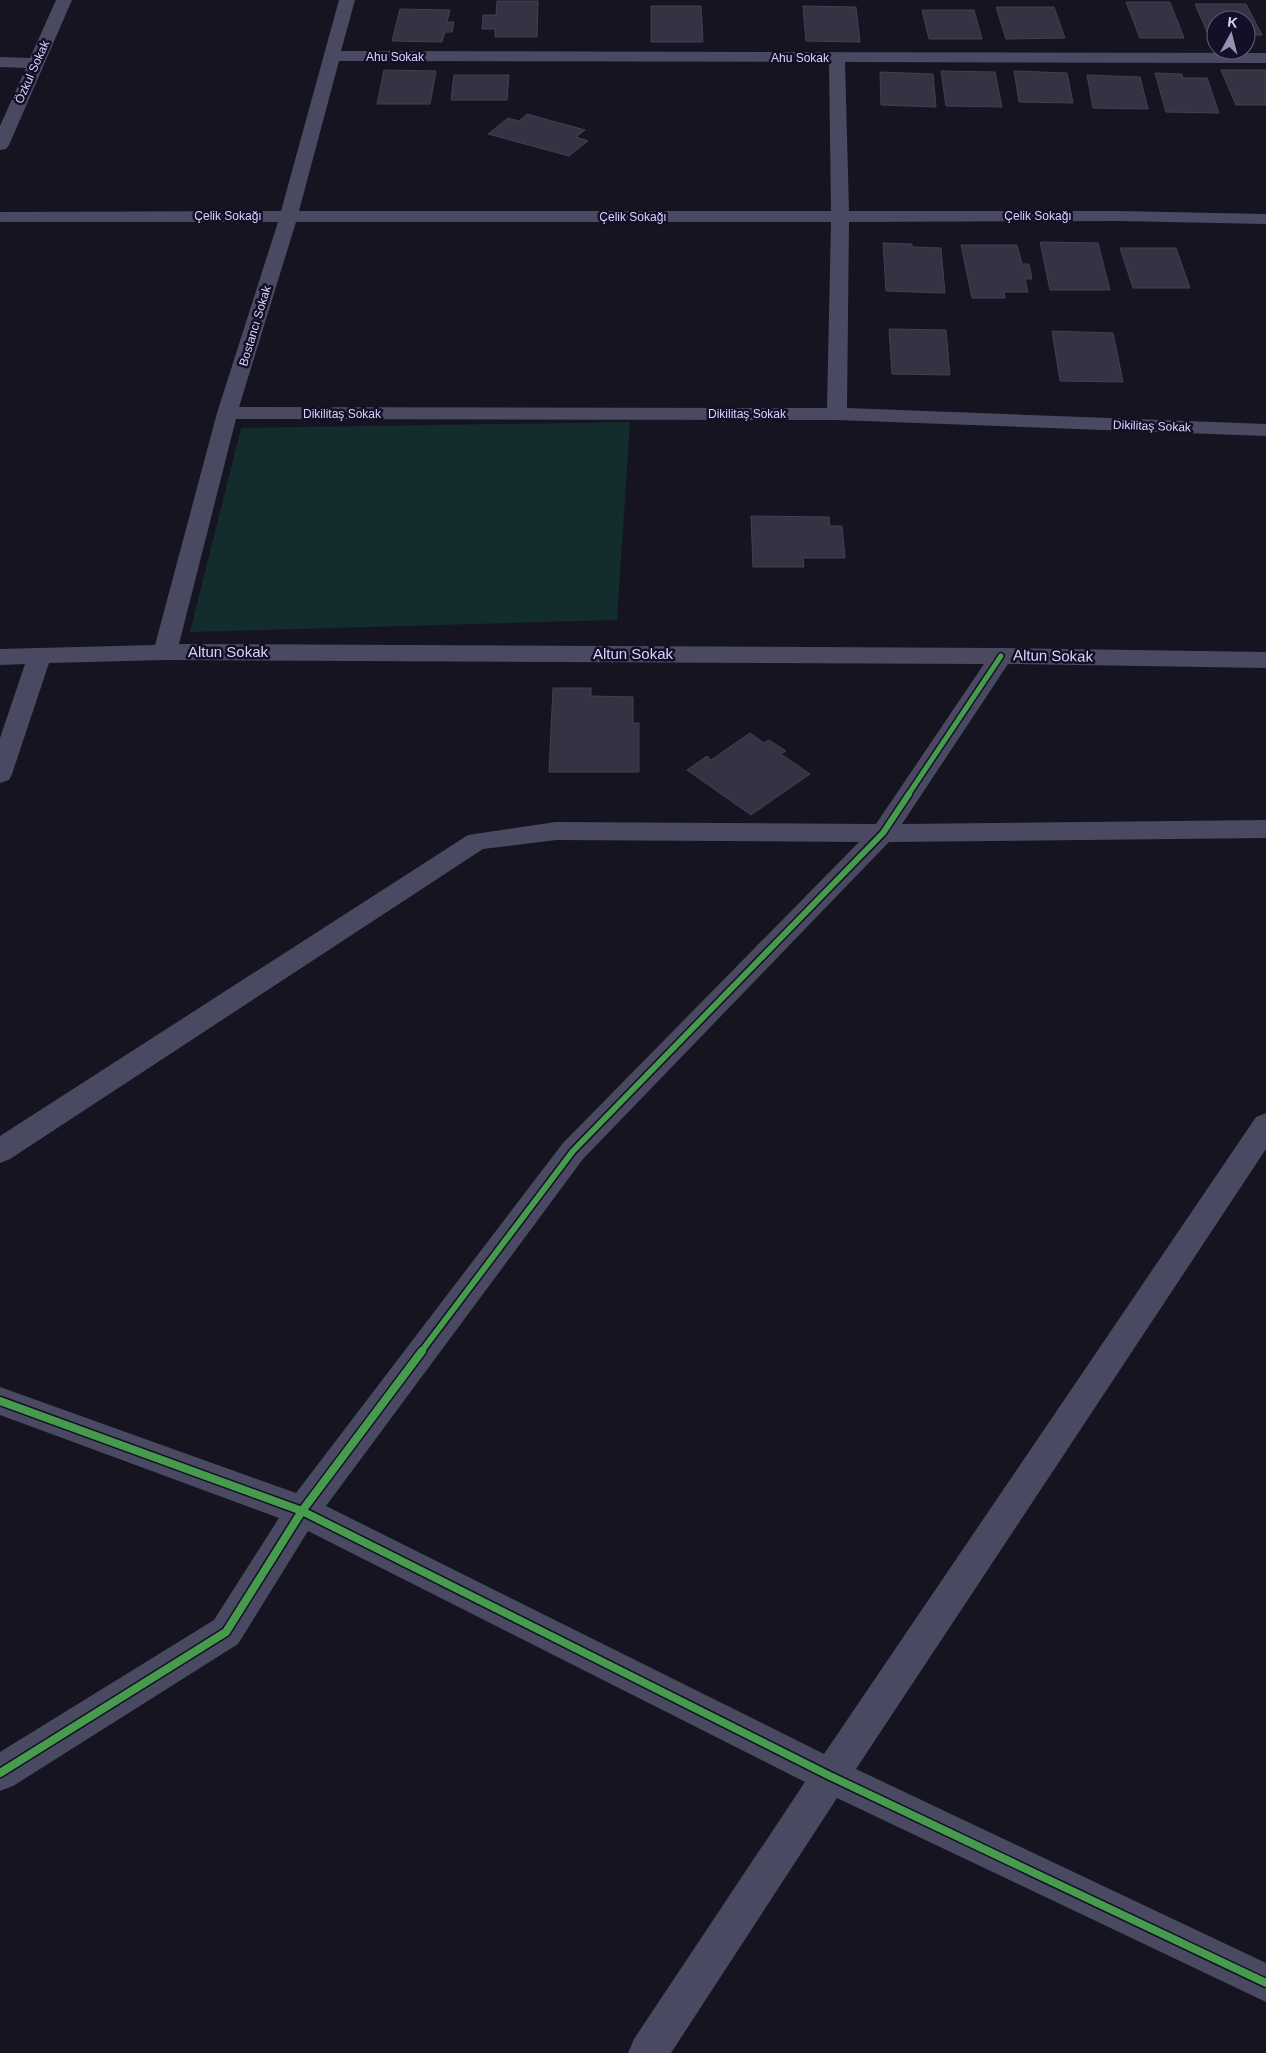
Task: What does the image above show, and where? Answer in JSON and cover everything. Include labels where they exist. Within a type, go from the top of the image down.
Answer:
[{"type":"street","name":"Özkul Sokak","points":[[0,145],[64,0]]},
{"type":"street","name":"Bostancı Sokak","points":[[165,652],[227,414],[289,216],[347,0]]},
{"type":"street","name":"Ahu Sokak","points":[[333,56],[1266,58]]},
{"type":"street","points":[[837,58],[840,218],[837,414]]},
{"type":"street","points":[[0,62],[35,63]]},
{"type":"street","name":"Çelik Sokağı","points":[[0,217],[840,218],[1118,216],[1266,219]]},
{"type":"street","name":"Dikilitaş Sokak","points":[[227,414],[837,414],[1266,430]]},
{"type":"street","name":"Altun Sokak","points":[[0,658],[165,652],[1001,656],[1266,660]]},
{"type":"street","points":[[0,1772],[226,1632],[302,1511],[573,1151],[883,833],[1001,656]]},
{"type":"street","points":[[0,774],[39,657]]},
{"type":"street","points":[[0,1151],[476,841],[556,832],[883,833],[1266,829]]},
{"type":"street","points":[[648,2053],[830,1776],[1266,1125]]},
{"type":"street","points":[[0,1401],[302,1511],[830,1776],[1266,1983]]},
{"type":"green space","points":[[630,422],[617,620],[190,632],[241,428]]},
{"type":"building","points":[[497,1],[538,1],[537,37],[495,37],[495,29],[482,29],[483,15],[496,15]]},
{"type":"building","points":[[1126,2],[1170,2],[1184,38],[1140,38]]},
{"type":"building","points":[[1195,4],[1246,4],[1249,10],[1206,10],[1206,29]]},
{"type":"building","points":[[651,6],[701,6],[703,42],[651,42]]},
{"type":"building","points":[[803,6],[856,7],[860,42],[806,41]]},
{"type":"building","points":[[996,7],[1054,7],[1065,38],[1006,39]]},
{"type":"building","points":[[400,9],[450,10],[447,22],[454,22],[452,32],[445,32],[442,42],[392,41]]},
{"type":"building","points":[[922,10],[974,10],[982,39],[929,39]]},
{"type":"building","points":[[1256,23],[1262,35],[1256,35]]},
{"type":"building","points":[[384,70],[436,71],[430,104],[377,104]]},
{"type":"building","points":[[1221,70],[1266,70],[1266,105],[1236,105]]},
{"type":"building","points":[[941,71],[995,72],[1002,107],[946,106]]},
{"type":"building","points":[[1014,71],[1067,73],[1073,103],[1019,102]]},
{"type":"building","points":[[880,72],[933,74],[936,107],[881,105]]},
{"type":"building","points":[[1155,73],[1182,74],[1183,78],[1207,78],[1219,113],[1166,112]]},
{"type":"building","points":[[454,75],[509,75],[507,100],[451,100]]},
{"type":"building","points":[[1087,75],[1140,77],[1148,109],[1093,108]]},
{"type":"building","points":[[527,114],[585,130],[576,137],[588,141],[569,156],[488,134],[508,118],[519,121]]},
{"type":"building","points":[[1040,242],[1098,243],[1110,290],[1050,290]]},
{"type":"building","points":[[883,243],[941,248],[945,293],[886,291]]},
{"type":"building","points":[[961,245],[1017,245],[1022,264],[1029,264],[1032,279],[1025,279],[1028,292],[1004,292],[1005,298],[972,298]]},
{"type":"building","points":[[1120,248],[1176,248],[1190,288],[1133,288]]},
{"type":"building","points":[[889,329],[946,330],[950,375],[892,374]]},
{"type":"building","points":[[1052,331],[1113,333],[1123,382],[1060,381]]},
{"type":"building","points":[[751,516],[829,517],[830,526],[842,526],[845,558],[803,558],[804,567],[753,567]]},
{"type":"building","points":[[553,688],[591,688],[591,696],[633,697],[633,723],[639,723],[639,772],[549,772]]},
{"type":"building","points":[[750,733],[764,743],[769,740],[786,751],[781,754],[810,774],[751,815],[687,770],[707,756],[711,760]]},
{"type":"cycle path","points":[[0,1773],[226,1632],[302,1511],[573,1151],[883,833],[1001,656]]},
{"type":"cycle path","points":[[0,1401],[302,1511],[830,1776],[1266,1983]]}]
